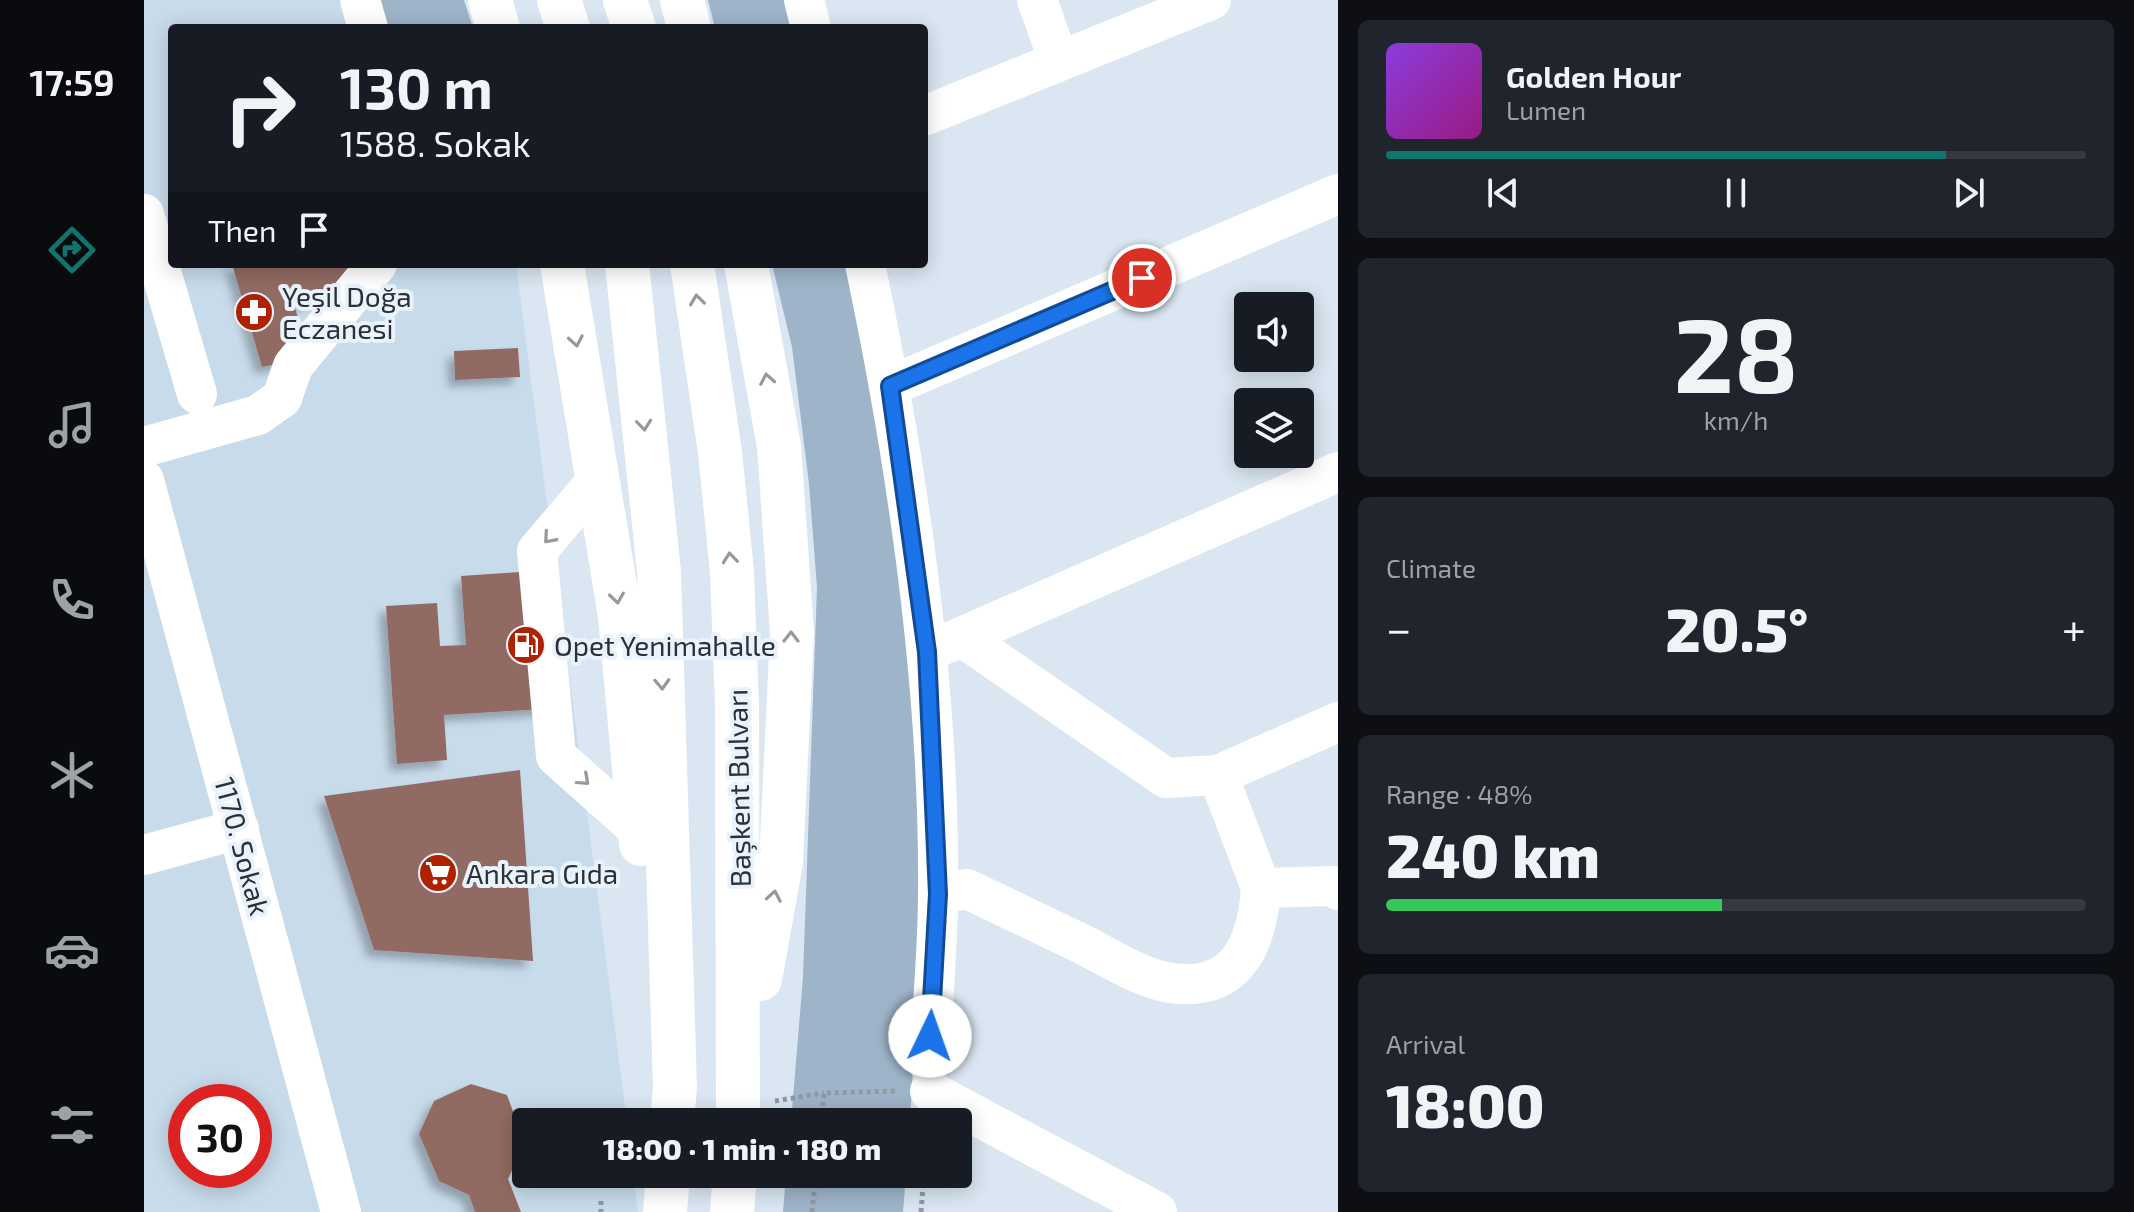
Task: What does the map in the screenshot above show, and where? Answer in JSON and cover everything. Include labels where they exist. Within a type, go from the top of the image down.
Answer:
[{"type":"main road","points":[[559,0],[567,24]]},
{"type":"main road","points":[[625,0],[633,24]]},
{"type":"main road","points":[[682,0],[688,24]]},
{"type":"main road","points":[[563,268],[620,616],[639,830],[674,1104]]},
{"type":"main road","points":[[627,268],[659,572],[674,1104]]},
{"type":"main road","name":"Başkent Bulvarı","points":[[693,268],[720,452],[732,572],[751,1105]]},
{"type":"main road","points":[[747,268],[779,446],[792,633],[781,862],[751,1105]]},
{"type":"main road","points":[[665,1212],[667,1188]]},
{"type":"main road","points":[[732,1212],[734,1188]]},
{"type":"street","points":[[360,0],[367,24]]},
{"type":"street","points":[[804,0],[810,24]]},
{"type":"street","points":[[1037,0],[1059,61]]},
{"type":"street","points":[[928,114],[1211,0]]},
{"type":"street","points":[[890,386],[1338,194]]},
{"type":"street","points":[[144,214],[160,326],[197,394]]},
{"type":"street","points":[[144,447],[258,415],[282,398],[293,366],[374,268]]},
{"type":"street","points":[[866,268],[945,644],[929,1077],[1157,1212]]},
{"type":"street","points":[[945,644],[1338,472]]},
{"type":"street","points":[[599,478],[537,551],[556,756],[639,830]]},
{"type":"street","name":"1170. Sokak","points":[[144,480],[341,1212]]},
{"type":"street","points":[[945,644],[1166,778],[1218,775],[1338,722]]},
{"type":"street","points":[[938,894],[967,889],[1163,982],[1186,984],[1212,980],[1236,968],[1250,946],[1258,923],[1261,888],[1218,775]]},
{"type":"street","points":[[144,855],[239,829]]},
{"type":"street","points":[[1261,888],[1331,886],[1338,890]]},
{"type":"path","points":[[751,1105],[929,1077]]},
{"type":"path","points":[[822,1108],[824,1093]]},
{"type":"path","points":[[812,1212],[815,1188]]},
{"type":"path","points":[[921,1212],[923,1188]]},
{"type":"path","points":[[601,1201],[601,1212]]},
{"type":"shaded area","points":[[144,0],[421,0],[430,24],[168,24],[168,268],[517,268],[625,1108],[512,1108],[512,1188],[635,1188],[638,1212],[144,1212]]},
{"type":"shaded area","points":[[376,0],[464,0],[472,24],[383,24]]},
{"type":"shaded area","points":[[708,0],[788,0],[794,24],[714,24]]},
{"type":"shaded area","points":[[773,268],[854,268],[914,664],[922,897],[911,1108],[792,1108],[803,977],[817,587],[809,484],[792,347]]},
{"type":"shaded area","points":[[785,1188],[905,1188],[903,1212],[783,1212]]},
{"type":"building","points":[[233,268],[358,268],[336,296],[294,305],[301,328],[281,363],[262,367]]},
{"type":"building","points":[[518,348],[520,377],[455,380],[454,351]]},
{"type":"building","points":[[549,570],[559,708],[444,715],[447,760],[397,764],[386,606],[437,603],[440,646],[466,645],[461,576]]},
{"type":"building","name":"Ankara Gıda","points":[[520,770],[533,961],[374,950],[324,796]]},
{"type":"building","points":[[471,1084],[507,1095],[512,1109],[512,1171],[508,1179],[521,1212],[475,1212],[469,1195],[439,1181],[419,1134],[434,1101]]},
{"type":"place","name":"Yeşil Doğa Eczanesi","points":[[254,312]]},
{"type":"place","name":"Opet Yenimahalle","points":[[526,645]]},
{"type":"place","name":"Ankara Gıda","points":[[438,873]]},
{"type":"route","points":[[930,1036],[938,894],[927,652],[890,386],[1142,278]]}]
